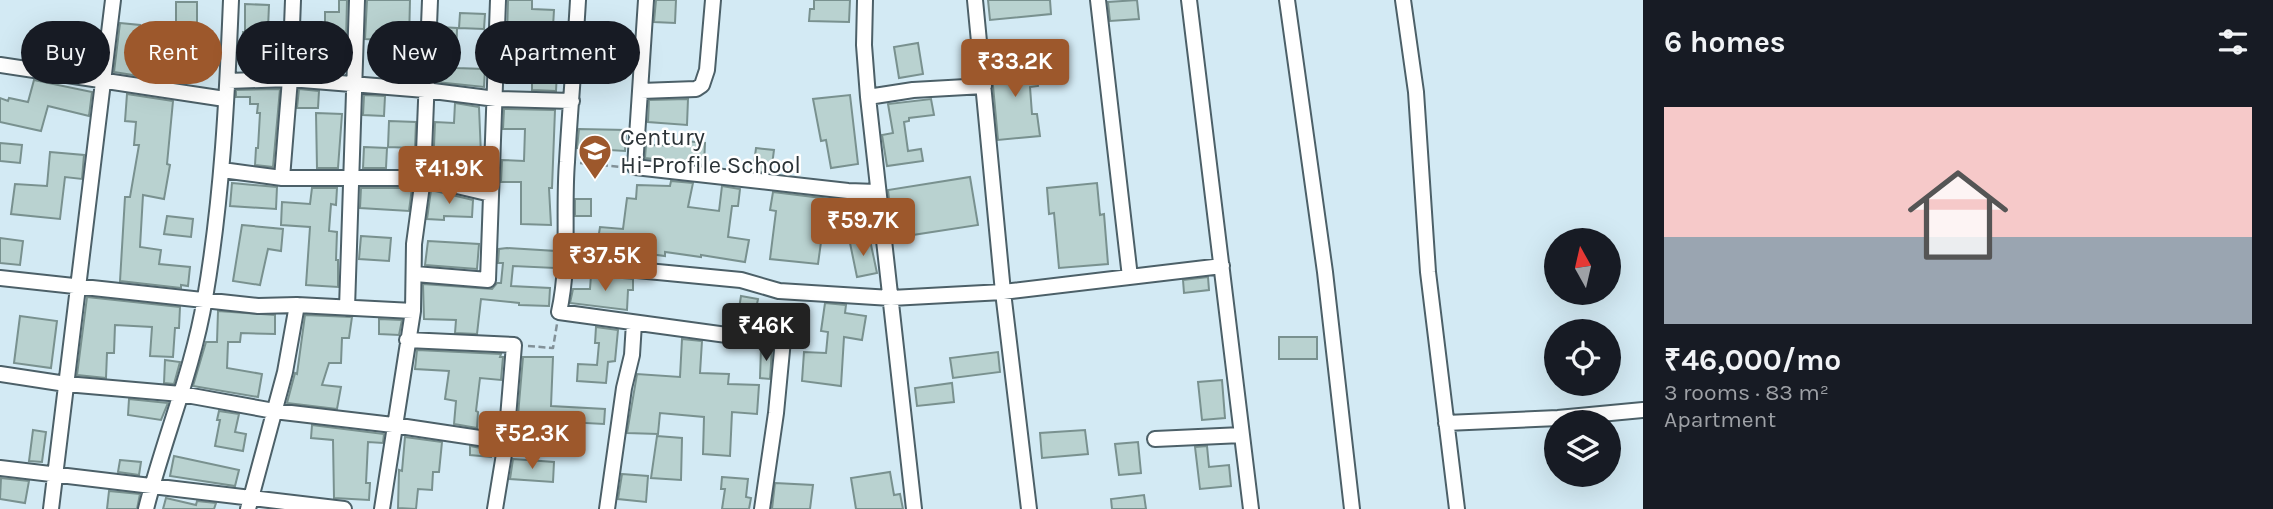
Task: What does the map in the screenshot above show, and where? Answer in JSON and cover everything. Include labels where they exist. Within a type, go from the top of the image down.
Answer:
[{"type":"street","points":[[110,27],[113,0]]},
{"type":"street","points":[[146,509],[181,394],[205,300],[222,170],[231,0]]},
{"type":"street","points":[[292,21],[293,0]]},
{"type":"street","points":[[347,308],[357,0]]},
{"type":"street","points":[[382,509],[393,425],[413,311],[414,244],[423,178],[430,0]]},
{"type":"street","points":[[415,274],[488,280],[498,0]]},
{"type":"street","points":[[578,0],[567,161],[565,285],[559,312],[783,340],[762,509]]},
{"type":"street","points":[[646,0],[635,167],[877,192]]},
{"type":"street","points":[[641,91],[696,89],[702,85],[707,70],[713,0]]},
{"type":"street","points":[[866,0],[864,45],[868,97],[914,509]]},
{"type":"street","points":[[975,0],[1003,292],[1029,509]]},
{"type":"street","points":[[1098,0],[1130,277]]},
{"type":"street","points":[[1189,0],[1251,509]]},
{"type":"street","points":[[1287,0],[1325,272],[1352,509]]},
{"type":"street","points":[[1403,0],[1416,92],[1428,272],[1457,509]]},
{"type":"street","points":[[0,65],[21,68]]},
{"type":"street","points":[[110,81],[225,99]]},
{"type":"street","points":[[228,81],[236,81]]},
{"type":"street","points":[[355,83],[496,99],[572,101]]},
{"type":"street","points":[[51,509],[76,286],[103,84]]},
{"type":"street","points":[[282,178],[290,84]]},
{"type":"street","points":[[868,97],[913,90],[984,86]]},
{"type":"street","points":[[222,170],[282,178],[423,178],[491,194]]},
{"type":"street","points":[[564,263],[741,280],[779,291],[891,298],[1003,292],[1222,266]]},
{"type":"street","points":[[0,278],[258,306],[297,305],[413,311]]},
{"type":"street","points":[[250,504],[285,372],[297,305]]},
{"type":"street","points":[[607,509],[624,388],[632,355],[634,323]]},
{"type":"street","points":[[407,340],[514,345],[506,442],[495,509]]},
{"type":"street","points":[[0,374],[66,384],[181,394],[274,411],[506,442]]},
{"type":"street","points":[[1446,423],[1558,418],[1643,410]]},
{"type":"street","points":[[1156,439],[1242,435]]},
{"type":"street","points":[[0,468],[152,485],[250,504],[344,509]]},
{"type":"path","points":[[567,161],[609,167],[635,167]]},
{"type":"path","points":[[779,291],[786,321],[783,340]]},
{"type":"path","points":[[514,345],[554,348],[559,312]]},
{"type":"building","points":[[339,0],[347,0],[347,21],[325,21],[325,12],[339,12]]},
{"type":"building","points":[[367,0],[410,0],[409,21],[367,21],[365,39]]},
{"type":"building","points":[[508,0],[532,0],[532,9],[554,10],[553,21],[507,21]]},
{"type":"building","points":[[656,0],[676,0],[675,23],[654,22]]},
{"type":"building","points":[[814,0],[850,0],[849,22],[809,21]]},
{"type":"building","points":[[988,0],[1050,0],[1051,14],[990,20]]},
{"type":"building","points":[[1137,0],[1139,19],[1110,21],[1108,2]]},
{"type":"building","points":[[176,2],[197,2],[197,21],[176,21]]},
{"type":"building","points":[[245,4],[269,5],[268,21],[245,21]]},
{"type":"building","points":[[460,13],[485,14],[485,21],[475,21],[475,29],[461,28]]},
{"type":"building","points":[[120,23],[124,23],[124,74],[114,72]]},
{"type":"building","points":[[918,43],[923,74],[899,78],[894,47]]},
{"type":"building","points":[[1035,60],[1038,86],[1030,87],[1032,114],[1037,114],[1040,136],[998,140],[991,64]]},
{"type":"building","points":[[461,68],[475,69],[475,84],[484,84],[484,87],[455,84],[461,84]]},
{"type":"building","points":[[33,84],[53,84],[92,92],[89,116],[48,106],[41,131],[0,122],[0,98],[28,102]]},
{"type":"building","points":[[532,84],[556,84],[556,91],[532,90]]},
{"type":"building","points":[[280,89],[273,167],[255,165],[260,113],[257,113],[258,104],[250,104],[250,97],[236,97],[236,90]]},
{"type":"building","points":[[299,89],[319,91],[318,108],[297,108]]},
{"type":"building","points":[[127,94],[173,101],[167,164],[170,165],[164,199],[143,195],[140,247],[161,250],[159,264],[190,267],[188,286],[181,285],[181,288],[120,281],[125,197],[130,197],[139,145],[134,145],[136,122],[125,121]]},
{"type":"building","points":[[364,95],[385,96],[384,116],[363,115]]},
{"type":"building","points":[[850,95],[858,164],[831,168],[826,140],[821,141],[813,99]]},
{"type":"building","points":[[688,99],[687,125],[648,122],[649,100]]},
{"type":"building","points":[[931,99],[934,115],[909,118],[909,121],[904,122],[908,151],[921,149],[923,161],[887,166],[882,135],[893,133],[888,104]]},
{"type":"building","points":[[455,103],[479,107],[482,179],[473,180],[433,170],[435,122],[454,123]]},
{"type":"building","points":[[504,109],[555,110],[552,188],[549,188],[551,225],[521,224],[521,182],[501,182],[502,160],[524,161],[525,129],[503,129]]},
{"type":"building","points":[[316,113],[342,114],[338,168],[317,168]]},
{"type":"building","points":[[389,121],[416,122],[415,148],[388,147]]},
{"type":"building","points":[[579,129],[626,130],[625,151],[577,148]]},
{"type":"building","points":[[686,141],[705,143],[704,165],[645,158],[646,145],[685,146]]},
{"type":"building","points":[[0,143],[22,145],[20,163],[0,161]]},
{"type":"building","points":[[364,147],[387,148],[386,168],[363,168]]},
{"type":"building","points":[[756,148],[774,150],[771,173],[753,171]]},
{"type":"building","points":[[50,152],[84,155],[82,179],[65,177],[60,219],[11,214],[15,184],[47,186]]},
{"type":"building","points":[[970,177],[978,225],[893,238],[888,190]]},
{"type":"building","points":[[671,181],[693,183],[688,207],[719,211],[722,186],[740,189],[738,206],[732,206],[728,237],[749,240],[745,262],[665,252],[665,256],[634,252],[634,260],[619,259],[620,249],[597,246],[600,227],[623,229],[627,198],[636,199],[637,185],[670,186]]},
{"type":"building","points":[[232,183],[277,187],[276,209],[230,206]]},
{"type":"building","points":[[1097,183],[1100,215],[1104,214],[1108,264],[1059,268],[1054,213],[1049,214],[1047,188]]},
{"type":"building","points":[[312,188],[337,188],[336,205],[331,204],[329,231],[337,232],[338,287],[306,285],[310,227],[281,225],[282,202],[310,204]]},
{"type":"building","points":[[361,188],[412,188],[409,211],[360,208]]},
{"type":"building","points":[[431,190],[473,200],[472,217],[444,216],[444,220],[427,219]]},
{"type":"building","points":[[773,192],[830,199],[829,213],[825,213],[818,264],[770,259],[776,211],[770,210]]},
{"type":"building","points":[[575,199],[591,199],[591,216],[575,216]]},
{"type":"building","points":[[167,216],[193,219],[191,237],[164,234]]},
{"type":"building","points":[[242,225],[283,229],[281,251],[268,249],[260,285],[233,281]]},
{"type":"building","points":[[361,236],[391,238],[389,261],[359,259]]},
{"type":"building","points":[[0,238],[23,241],[20,265],[0,263]]},
{"type":"building","points":[[575,238],[594,238],[594,250],[575,249]]},
{"type":"building","points":[[870,240],[877,273],[857,277],[850,243]]},
{"type":"building","points":[[428,241],[479,244],[477,269],[425,265]]},
{"type":"building","points":[[499,249],[556,251],[555,268],[513,266],[511,286],[550,288],[549,306],[481,299],[477,334],[455,333],[456,320],[424,319],[423,284],[492,289],[497,283],[501,283],[503,263],[498,263]]},
{"type":"building","points":[[591,275],[633,279],[633,290],[628,290],[627,310],[570,303],[573,289],[590,289]]},
{"type":"building","points":[[1208,277],[1209,290],[1184,293],[1183,280]]},
{"type":"building","points":[[741,296],[758,299],[757,304],[780,308],[777,330],[762,329],[758,324],[737,321]]},
{"type":"building","points":[[87,297],[180,307],[173,357],[150,356],[152,327],[115,325],[114,353],[107,353],[106,378],[77,375]]},
{"type":"building","points":[[825,303],[846,305],[845,313],[866,316],[862,340],[844,337],[841,386],[802,381],[804,352],[826,353],[828,332],[821,331]]},
{"type":"building","points":[[218,311],[275,315],[275,334],[241,333],[240,342],[228,342],[227,368],[262,374],[258,397],[193,386],[206,342],[217,342]]},
{"type":"building","points":[[305,315],[352,317],[349,338],[342,338],[341,363],[329,363],[322,385],[341,387],[337,409],[287,403],[295,373],[297,374]]},
{"type":"building","points":[[20,316],[57,321],[51,368],[14,363]]},
{"type":"building","points":[[379,319],[402,320],[399,335],[379,334]]},
{"type":"building","points":[[596,327],[618,330],[615,361],[608,362],[606,383],[577,381],[578,364],[597,365],[599,343],[595,343]]},
{"type":"building","points":[[1279,337],[1317,337],[1317,359],[1279,359]]},
{"type":"building","points":[[682,339],[702,341],[700,373],[729,374],[728,384],[759,385],[757,414],[732,412],[730,456],[703,454],[704,417],[660,413],[658,434],[627,433],[637,374],[680,377]]},
{"type":"building","points":[[761,348],[772,349],[770,379],[760,378]]},
{"type":"building","points":[[417,350],[501,354],[501,380],[480,378],[477,428],[454,424],[456,401],[445,399],[449,371],[415,369]]},
{"type":"building","points":[[998,352],[1000,372],[953,378],[950,358]]},
{"type":"building","points":[[523,357],[553,357],[551,406],[605,409],[604,424],[547,421],[547,429],[517,427]]},
{"type":"building","points":[[165,360],[180,362],[174,384],[164,383]]},
{"type":"building","points":[[1222,380],[1225,418],[1202,420],[1198,382]]},
{"type":"building","points":[[952,383],[954,402],[917,406],[915,388]]},
{"type":"building","points":[[129,399],[168,403],[161,420],[128,415]]},
{"type":"building","points":[[219,411],[239,414],[235,432],[246,434],[243,451],[215,446]]},
{"type":"building","points":[[312,425],[384,434],[383,443],[368,442],[366,483],[370,483],[369,500],[334,498],[333,440],[311,438]]},
{"type":"building","points":[[33,430],[46,432],[42,462],[29,461]]},
{"type":"building","points":[[1085,430],[1088,454],[1042,458],[1040,433]]},
{"type":"building","points":[[657,436],[682,438],[681,480],[651,478]]},
{"type":"building","points":[[405,437],[442,442],[439,472],[433,472],[432,490],[418,489],[416,509],[398,508],[399,470],[402,471]]},
{"type":"building","points":[[1138,442],[1141,473],[1119,475],[1115,444]]},
{"type":"building","points":[[470,446],[492,450],[491,457],[470,455]]},
{"type":"building","points":[[1207,446],[1209,467],[1229,465],[1231,486],[1200,489],[1195,447]]},
{"type":"building","points":[[174,456],[239,470],[235,486],[170,476]]},
{"type":"building","points":[[513,459],[554,462],[553,482],[510,479]]},
{"type":"building","points":[[120,460],[141,462],[139,475],[118,472]]},
{"type":"building","points":[[890,472],[894,495],[900,494],[903,509],[856,509],[851,478]]},
{"type":"building","points":[[622,474],[648,476],[646,502],[618,499]]},
{"type":"building","points":[[722,477],[748,479],[746,497],[751,498],[749,509],[722,509],[725,489],[721,489]]},
{"type":"building","points":[[1,478],[29,481],[25,503],[0,499]]},
{"type":"building","points":[[775,483],[813,485],[810,509],[772,509]]},
{"type":"building","points":[[109,491],[140,494],[137,509],[107,509]]},
{"type":"building","points":[[1144,495],[1146,509],[1112,509],[1111,499]]},
{"type":"building","points":[[166,498],[196,505],[197,501],[216,503],[214,509],[163,509]]},
{"type":"place","name":"Century Hi-Profile School","points":[[595,181]]}]
